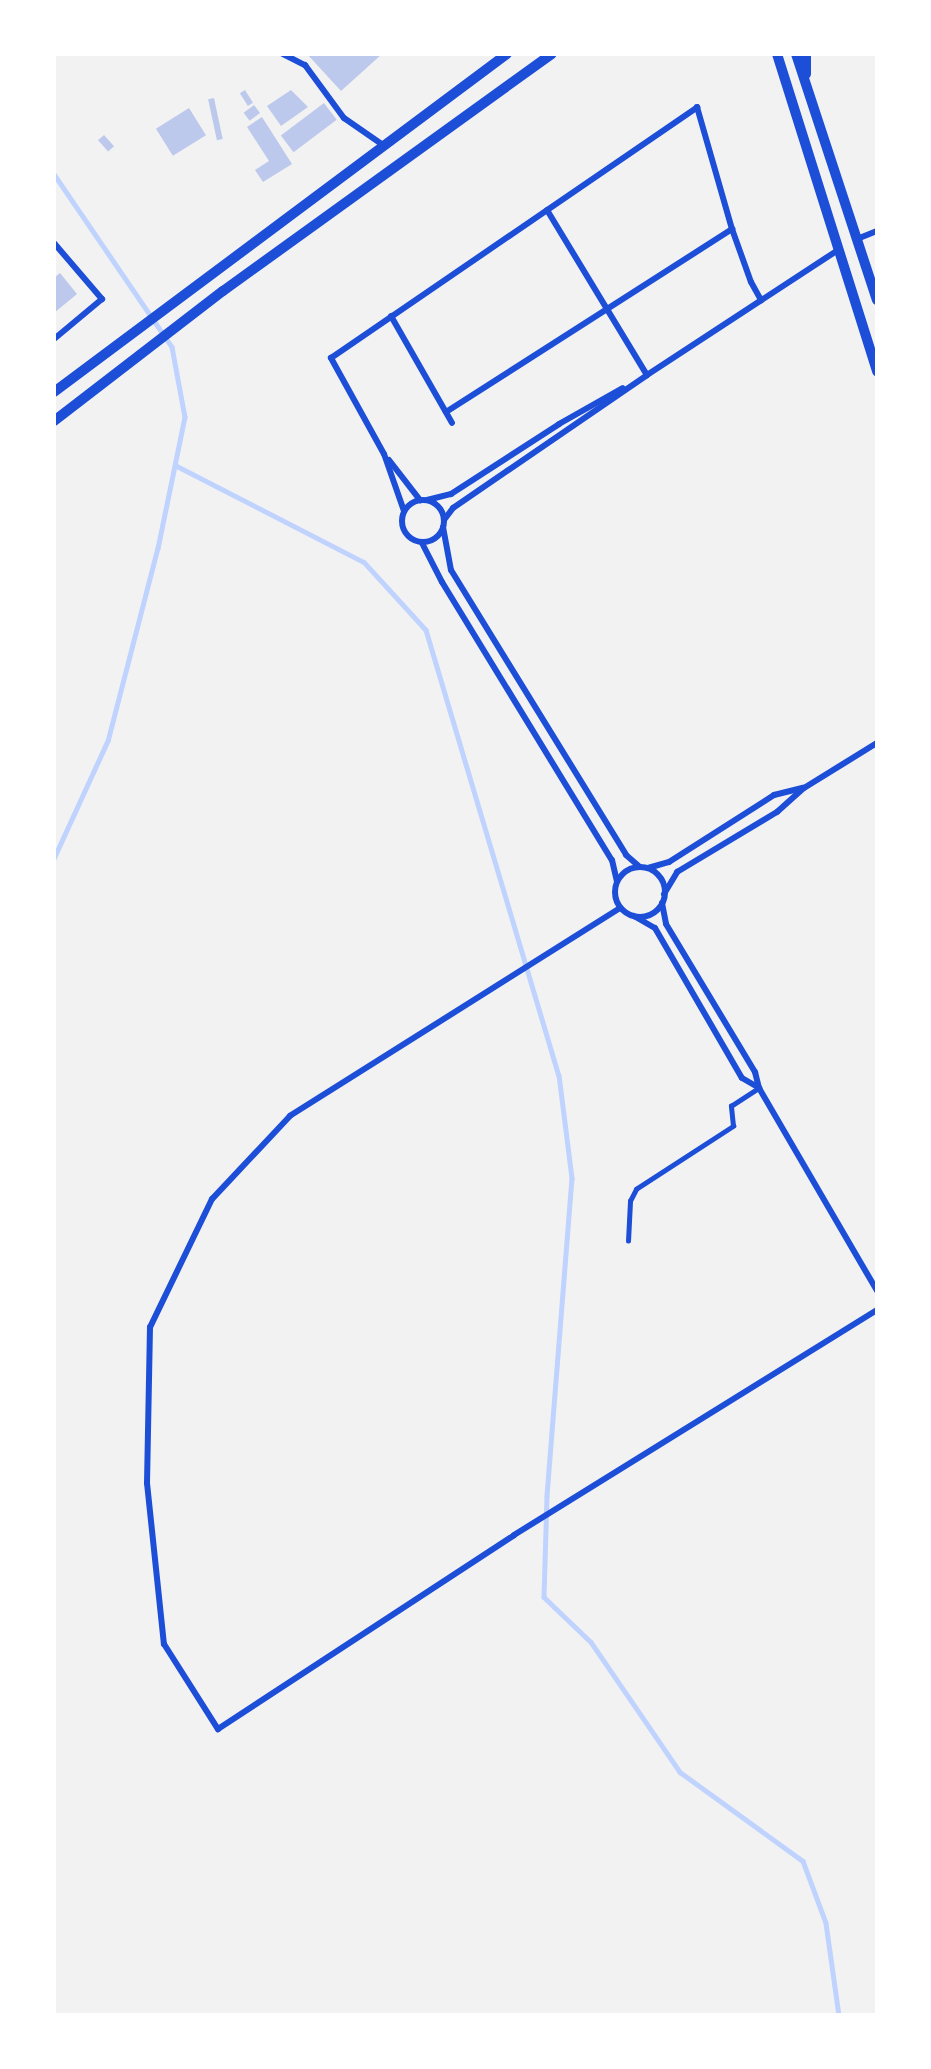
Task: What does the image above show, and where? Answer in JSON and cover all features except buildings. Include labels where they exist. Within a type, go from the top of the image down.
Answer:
[{"type":"street","points":[[283,54],[305,65],[344,118],[383,145]]},
{"type":"street","points":[[54,392],[208,273],[507,54]]},
{"type":"street","points":[[54,421],[223,291],[552,54]]},
{"type":"street","points":[[768,54],[787,86]]},
{"type":"street","points":[[777,54],[877,372]]},
{"type":"street","points":[[796,54],[877,300]]},
{"type":"street","points":[[806,54],[806,83]]},
{"type":"street","points":[[759,1088],[742,1078],[655,928],[620,908],[615,893],[617,881],[612,860],[442,582],[422,543],[404,532],[404,511],[384,454],[331,358],[697,107],[732,229],[751,282],[762,300]]},
{"type":"street","points":[[547,210],[647,375]]},
{"type":"street","points":[[446,412],[732,229]]},
{"type":"street","points":[[857,239],[877,231]]},
{"type":"street","points":[[54,243],[102,299],[54,339]]},
{"type":"street","points":[[422,543],[436,539],[453,508],[647,375],[838,250]]},
{"type":"street","points":[[391,316],[452,423]]},
{"type":"street","points":[[404,511],[423,500],[451,494],[559,424],[647,375]]},
{"type":"street","points":[[384,454],[423,500],[439,507],[444,523],[451,570],[626,855],[640,867]]},
{"type":"street","points":[[877,743],[804,788],[777,812],[677,872],[664,894],[662,903],[666,924],[755,1072],[759,1088],[877,1291]]},
{"type":"street","points":[[617,881],[625,872],[669,862],[774,795],[804,788]]},
{"type":"street","points":[[648,868],[660,878],[664,894]]},
{"type":"street","points":[[634,916],[651,914],[662,903]]},
{"type":"street","points":[[620,908],[489,988],[290,1116],[212,1199],[150,1327],[147,1483],[164,1644],[218,1729],[514,1535],[877,1310]]},
{"type":"lane","points":[[628,1241],[630,1201],[636,1190],[733,1126],[731,1106],[759,1088]]},
{"type":"waterway","points":[[54,174],[172,347],[185,417],[158,548],[108,741],[54,859]]},
{"type":"waterway","points":[[175,465],[364,562],[426,630],[559,1075],[572,1178],[547,1496],[544,1597],[591,1642],[680,1772],[803,1861],[826,1923],[839,2015]]}]
